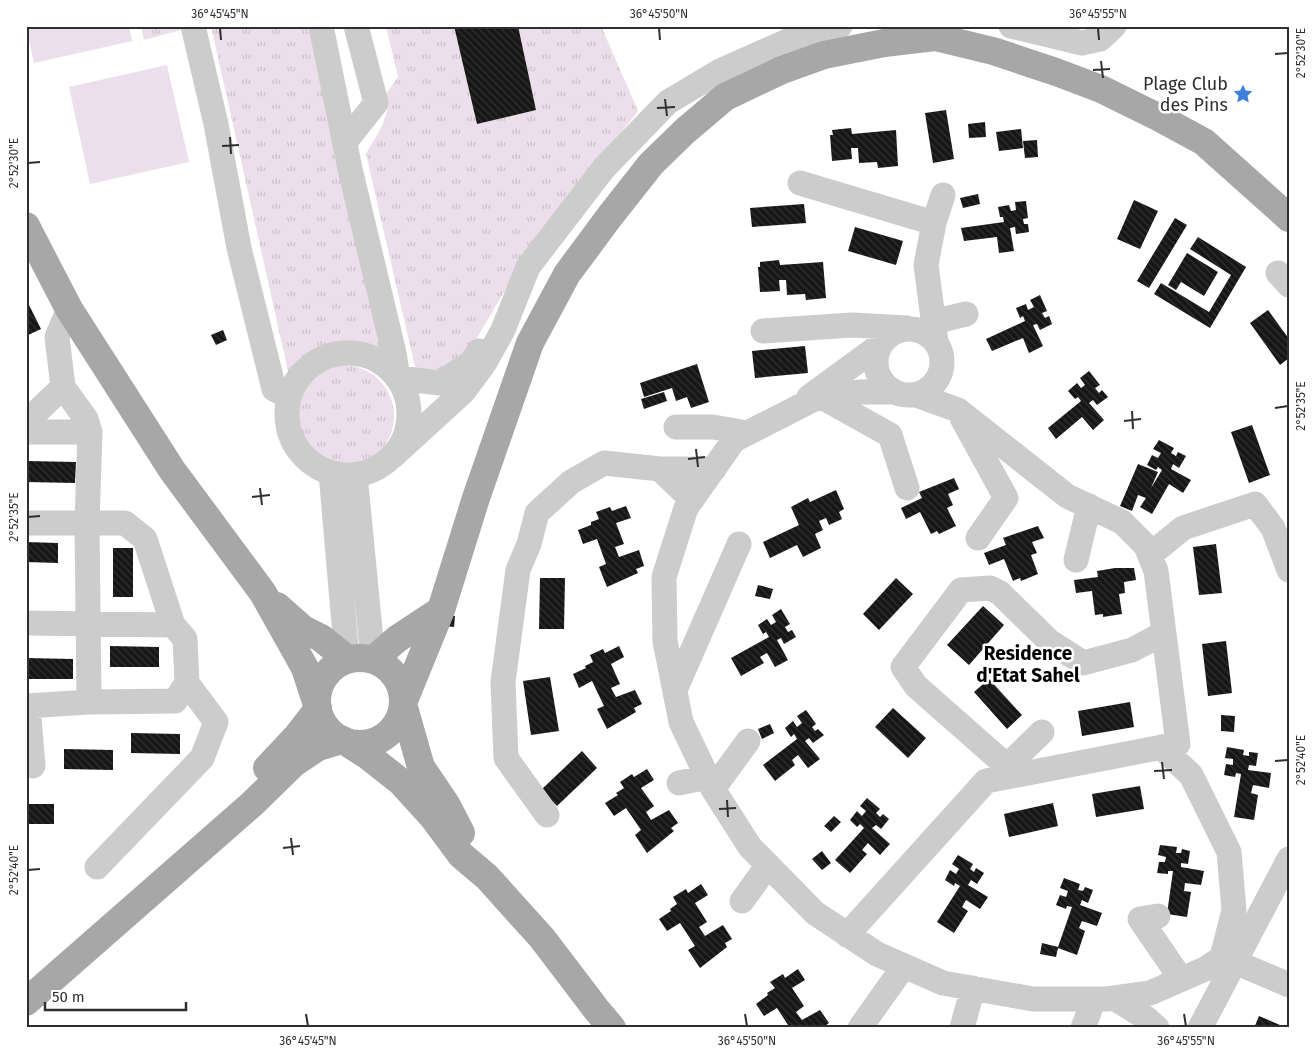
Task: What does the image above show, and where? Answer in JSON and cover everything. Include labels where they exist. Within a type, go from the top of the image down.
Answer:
[{"type":"main road","points":[[26,1002],[252,804],[294,763],[318,747],[342,740],[354,743],[368,743],[381,738],[392,730],[399,718],[441,610],[478,489],[530,343],[567,274],[651,164],[685,131],[725,97],[782,70],[824,55],[884,43],[935,37],[993,51],[1101,89],[1204,142],[1289,218]]},
{"type":"main road","points":[[26,226],[69,309],[172,470],[263,593],[305,668],[322,721],[330,732],[368,756],[400,782],[432,816],[461,855],[487,877],[542,938],[612,1028]]},
{"type":"main road","points":[[263,593],[303,629],[360,660],[386,666],[396,677],[402,690],[403,704],[421,767],[446,804],[462,836],[479,860],[487,877]]},
{"type":"main road","points":[[26,977],[88,922],[242,793],[284,751],[318,708],[317,695],[324,678],[336,664],[360,660],[397,639],[441,610]]},
{"type":"street","points":[[193,26],[216,124],[239,248],[274,389],[288,396]]},
{"type":"street","points":[[321,26],[344,142],[394,353],[398,378],[407,397],[409,418],[404,438],[392,456]]},
{"type":"street","points":[[344,142],[376,103],[356,26]]},
{"type":"street","points":[[514,303],[498,317],[471,363],[440,384],[398,378],[384,364],[367,355],[347,352],[328,355],[310,364],[297,378],[288,396],[286,416],[290,434],[299,452],[313,465],[330,473],[343,475],[355,475],[375,468],[392,456],[417,436],[463,392],[484,364],[503,330],[514,303],[528,267],[604,168],[668,102],[720,71],[801,35],[840,26]]},
{"type":"street","points":[[1011,26],[1082,44],[1100,39],[1114,26]]},
{"type":"street","points":[[800,183],[934,223]]},
{"type":"street","points":[[943,195],[934,223],[926,265],[935,332],[943,362],[941,372],[932,387],[905,393],[861,392],[820,396],[792,409],[734,440],[686,508],[664,578],[665,641],[681,722],[710,783],[750,847],[815,914],[877,954],[943,983],[1033,999],[1104,999],[1150,993],[1234,954]]},
{"type":"street","points":[[69,309],[57,337],[63,387],[86,418],[90,432],[87,523],[88,702]]},
{"type":"street","points":[[763,331],[852,325],[918,329],[928,333],[935,332],[966,314]]},
{"type":"street","points":[[792,409],[880,345],[892,333],[907,328]]},
{"type":"street","points":[[847,934],[986,780],[1012,771],[1178,744],[1156,571],[1146,546],[1122,522],[1067,496],[958,410],[885,386],[877,371],[876,355],[880,345]]},
{"type":"street","points":[[941,372],[958,410],[1006,498],[978,538]]},
{"type":"street","points":[[26,422],[63,387]]},
{"type":"street","points":[[820,396],[890,435],[907,488]]},
{"type":"street","points":[[676,427],[713,427],[747,433]]},
{"type":"street","points":[[26,432],[90,432]]},
{"type":"street","points":[[547,815],[506,758],[503,682],[518,570],[529,544],[537,513],[571,482],[604,463],[660,469],[714,469]]},
{"type":"street","points":[[660,469],[692,500]]},
{"type":"street","points":[[330,473],[360,660]]},
{"type":"street","points":[[355,475],[360,660]]},
{"type":"street","points":[[1150,555],[1183,528],[1255,504],[1273,528],[1289,570]]},
{"type":"street","points":[[1076,560],[1089,506]]},
{"type":"street","points":[[26,523],[125,524],[145,540],[173,625],[185,639],[187,682],[216,722],[202,758],[97,867]]},
{"type":"street","points":[[675,690],[739,544]]},
{"type":"street","points":[[1012,771],[916,686],[902,667],[961,590],[990,588],[1000,593],[1049,642],[1083,663],[1132,650],[1164,633]]},
{"type":"street","points":[[26,622],[173,625]]},
{"type":"street","points":[[33,766],[27,706],[88,702],[175,701],[187,682]]},
{"type":"street","points":[[1012,771],[1042,732]]},
{"type":"street","points":[[679,783],[710,783],[748,741]]},
{"type":"street","points":[[1161,747],[1191,775],[1230,852],[1234,910],[1234,954]]},
{"type":"street","points":[[742,901],[768,865]]},
{"type":"street","points":[[1200,1028],[1234,954],[1286,870]]},
{"type":"street","points":[[1158,916],[1140,919],[1181,979]]},
{"type":"street","points":[[1234,954],[1289,985]]},
{"type":"street","points":[[860,1028],[904,966]]},
{"type":"street","points":[[962,1028],[973,988]]},
{"type":"street","points":[[1083,1028],[1104,999]]},
{"type":"street","points":[[1104,999],[1146,1018],[1156,1028]]},
{"type":"green space","points":[[26,26],[129,26],[132,41],[34,63]]},
{"type":"green space","points":[[141,26],[180,26],[181,30],[144,40]]},
{"type":"green space","points":[[211,26],[312,26],[388,362],[369,349],[353,346],[338,348],[310,360],[290,380]]},
{"type":"green space","points":[[386,26],[454,26],[477,124],[536,110],[518,26],[601,26],[638,111],[529,250],[468,353],[453,365],[427,374],[415,367],[366,154],[385,118],[387,102],[385,95],[398,77]]},
{"type":"green space","points":[[167,65],[189,162],[90,184],[69,87]]},
{"type":"green space","points":[[343,365],[363,369],[379,380],[390,396],[394,416],[390,436],[379,452],[363,463],[343,467],[323,463],[307,452],[296,436],[292,416],[296,396],[307,380],[323,369]]},
{"type":"building","points":[[454,26],[518,26],[536,110],[477,124]]},
{"type":"building","points":[[946,110],[954,159],[933,163],[925,113]]},
{"type":"building","points":[[985,122],[986,137],[969,138],[968,124]]},
{"type":"building","points":[[851,128],[852,134],[896,130],[898,166],[878,168],[877,162],[859,163],[858,148],[851,148],[852,159],[832,161],[830,135],[833,135],[832,130]]},
{"type":"building","points":[[1021,129],[1023,148],[999,151],[996,132]]},
{"type":"building","points":[[1037,140],[1038,157],[1025,158],[1023,141]]},
{"type":"building","points":[[978,194],[980,204],[963,208],[960,198]]},
{"type":"building","points":[[1134,200],[1158,211],[1140,249],[1117,239]]},
{"type":"building","points":[[1026,201],[1028,218],[1023,219],[1024,224],[1028,224],[1029,232],[1016,234],[1015,227],[1010,228],[1014,251],[999,253],[997,237],[964,241],[961,228],[1004,222],[1003,217],[1000,217],[998,207],[1009,205],[1011,211],[1016,210],[1015,202]]},
{"type":"building","points":[[804,204],[806,223],[752,227],[750,208]]},
{"type":"building","points":[[1175,218],[1187,225],[1149,288],[1137,281]]},
{"type":"building","points":[[855,227],[903,241],[896,265],[848,251]]},
{"type":"building","points":[[1198,237],[1246,267],[1210,328],[1154,294],[1161,283],[1209,312],[1231,275],[1190,249]]},
{"type":"building","points":[[1187,253],[1218,272],[1204,296],[1181,282],[1176,290],[1168,285]]},
{"type":"building","points":[[779,260],[780,265],[823,262],[826,298],[806,300],[805,294],[787,295],[786,280],[779,280],[780,291],[760,292],[758,267],[760,267],[760,262]]},
{"type":"building","points":[[1040,295],[1047,311],[1042,313],[1045,318],[1049,316],[1052,324],[1040,330],[1037,324],[1033,325],[1043,346],[1029,353],[1023,338],[992,351],[986,339],[1025,321],[1023,316],[1020,318],[1016,308],[1026,304],[1028,310],[1034,307],[1030,300]]},
{"type":"building","points":[[26,299],[41,329],[26,336]]},
{"type":"building","points":[[1268,310],[1289,339],[1289,358],[1280,365],[1250,323]]},
{"type":"building","points":[[223,330],[227,340],[216,345],[211,335]]},
{"type":"building","points":[[805,346],[808,373],[755,378],[752,351]]},
{"type":"building","points":[[697,364],[709,402],[691,408],[687,397],[676,401],[672,388],[644,397],[640,383]]},
{"type":"building","points":[[1089,371],[1100,385],[1095,388],[1099,393],[1102,390],[1108,397],[1097,405],[1093,400],[1089,403],[1104,420],[1093,430],[1082,417],[1056,439],[1048,428],[1081,401],[1078,397],[1075,399],[1068,391],[1077,383],[1081,388],[1085,385],[1080,378]]},
{"type":"building","points":[[664,392],[667,401],[644,409],[641,399]]},
{"type":"building","points":[[1252,425],[1270,475],[1249,483],[1231,432]]},
{"type":"building","points":[[1159,440],[1174,448],[1171,453],[1176,456],[1178,452],[1186,456],[1179,468],[1173,464],[1171,469],[1191,480],[1183,493],[1169,484],[1152,514],[1140,507],[1146,498],[1138,495],[1132,511],[1120,506],[1138,464],[1158,472],[1151,488],[1162,470],[1158,467],[1156,470],[1147,465],[1152,455],[1158,458],[1161,453],[1153,449]]},
{"type":"building","points":[[27,461],[76,462],[75,483],[26,482]]},
{"type":"building","points":[[954,478],[959,489],[948,494],[953,505],[947,508],[956,526],[939,534],[937,531],[931,534],[920,512],[906,519],[901,508],[922,498],[919,492]]},
{"type":"building","points":[[836,490],[844,509],[839,512],[842,519],[829,525],[826,518],[819,521],[823,530],[815,534],[821,548],[803,557],[797,545],[770,558],[763,542],[799,525],[791,507],[808,498],[810,502]]},
{"type":"building","points":[[626,506],[631,518],[616,523],[624,544],[615,547],[619,557],[639,550],[644,566],[636,569],[638,573],[607,587],[599,567],[606,564],[597,539],[583,544],[578,530],[591,525],[591,522],[599,519],[596,512],[610,507],[612,511]]},
{"type":"building","points":[[1038,526],[1044,538],[1032,542],[1037,553],[1031,555],[1038,574],[1021,581],[1020,578],[1013,581],[1004,559],[989,565],[984,553],[1006,545],[1003,538]]},
{"type":"building","points":[[26,542],[58,543],[58,563],[26,562]]},
{"type":"building","points":[[1216,544],[1222,593],[1199,595],[1193,547]]},
{"type":"building","points":[[113,548],[133,548],[133,597],[113,597]]},
{"type":"building","points":[[1115,568],[1134,568],[1136,580],[1124,582],[1125,593],[1119,594],[1122,614],[1103,617],[1103,614],[1095,615],[1092,591],[1076,593],[1074,580],[1098,577],[1097,571]]},
{"type":"building","points":[[540,578],[565,578],[564,629],[539,629]]},
{"type":"building","points":[[896,578],[913,594],[879,630],[863,614]]},
{"type":"building","points":[[758,585],[773,589],[770,599],[755,596]]},
{"type":"building","points":[[983,606],[1004,625],[969,665],[947,645]]},
{"type":"building","points":[[781,609],[790,624],[785,627],[788,632],[792,630],[796,637],[784,644],[781,638],[777,640],[788,660],[775,667],[767,653],[760,657],[764,663],[741,676],[731,658],[769,637],[766,632],[763,634],[758,625],[767,619],[771,625],[776,622],[772,615]]},
{"type":"building","points":[[446,615],[455,616],[454,627],[445,626]]},
{"type":"building","points":[[1226,641],[1232,693],[1208,696],[1202,644]]},
{"type":"building","points":[[110,646],[159,647],[159,667],[110,667]]},
{"type":"building","points":[[619,646],[624,657],[611,664],[620,684],[611,688],[616,697],[635,690],[642,704],[634,708],[636,712],[607,729],[597,709],[604,706],[592,681],[579,688],[573,674],[586,668],[585,666],[593,662],[590,655],[603,649],[605,653]]},
{"type":"building","points":[[26,658],[73,659],[73,679],[26,679]]},
{"type":"building","points":[[550,677],[559,731],[531,735],[523,681]]},
{"type":"building","points":[[989,679],[1022,715],[1007,729],[974,692]]},
{"type":"building","points":[[1130,702],[1134,727],[1082,736],[1078,711]]},
{"type":"building","points":[[893,708],[926,738],[908,758],[875,727]]},
{"type":"building","points":[[806,710],[816,724],[812,727],[815,731],[818,729],[824,735],[813,743],[809,738],[805,741],[820,759],[808,768],[798,755],[792,760],[795,765],[775,781],[763,765],[797,739],[794,734],[791,737],[785,728],[793,721],[797,727],[802,723],[797,716]]},
{"type":"building","points":[[1221,715],[1235,716],[1234,732],[1221,731]]},
{"type":"building","points":[[770,724],[774,733],[762,739],[758,729]]},
{"type":"building","points":[[131,733],[180,734],[180,754],[131,753]]},
{"type":"building","points":[[1227,747],[1244,750],[1243,755],[1249,756],[1249,752],[1258,753],[1256,766],[1249,765],[1248,770],[1271,773],[1269,788],[1253,785],[1251,793],[1258,795],[1254,820],[1234,817],[1241,774],[1236,773],[1235,777],[1224,775],[1226,764],[1233,765],[1233,759],[1225,758]]},
{"type":"building","points":[[64,749],[113,750],[113,770],[64,769]]},
{"type":"building","points":[[582,751],[597,768],[557,806],[541,790]]},
{"type":"building","points":[[647,769],[654,780],[641,788],[654,806],[646,812],[651,820],[669,810],[678,823],[671,828],[674,831],[647,853],[635,835],[641,830],[626,808],[614,816],[605,803],[618,795],[616,793],[624,788],[620,782],[632,774],[634,777]]},
{"type":"building","points":[[1140,786],[1144,809],[1096,817],[1092,794]]},
{"type":"building","points":[[867,798],[880,809],[876,813],[880,817],[883,814],[889,819],[881,829],[876,825],[872,828],[890,844],[880,855],[868,843],[862,850],[867,854],[850,873],[835,860],[864,828],[860,824],[857,827],[850,820],[857,811],[862,816],[866,811],[860,806]]},
{"type":"building","points":[[1053,803],[1058,826],[1009,837],[1004,814]]},
{"type":"building","points":[[26,804],[54,804],[54,824],[26,824]]},
{"type":"building","points":[[834,816],[841,822],[831,832],[824,826]]},
{"type":"building","points":[[1160,845],[1177,847],[1176,853],[1181,853],[1182,849],[1190,851],[1188,864],[1181,863],[1181,867],[1204,871],[1201,885],[1185,883],[1184,891],[1191,892],[1187,917],[1167,914],[1173,871],[1168,871],[1168,874],[1157,873],[1159,862],[1165,862],[1166,857],[1158,855]]},
{"type":"building","points":[[822,851],[831,863],[822,870],[812,859]]},
{"type":"building","points":[[958,855],[973,864],[970,869],[974,872],[976,868],[984,873],[977,884],[971,880],[968,885],[988,897],[980,909],[966,900],[962,907],[968,911],[954,933],[937,922],[960,886],[955,883],[954,886],[945,880],[950,870],[956,874],[959,869],[952,864]]},
{"type":"building","points":[[1064,878],[1080,884],[1078,890],[1083,891],[1085,887],[1093,890],[1088,903],[1082,900],[1080,905],[1102,913],[1097,926],[1082,921],[1079,928],[1085,931],[1077,955],[1058,948],[1056,957],[1040,954],[1042,943],[1058,947],[1072,907],[1067,906],[1066,909],[1056,905],[1060,895],[1066,897],[1068,891],[1060,888]]},
{"type":"building","points":[[701,884],[708,895],[695,903],[707,922],[699,927],[705,936],[723,925],[732,939],[725,943],[727,947],[700,968],[688,950],[695,946],[680,923],[667,931],[659,919],[671,911],[670,909],[677,904],[673,897],[686,889],[688,893]]},
{"type":"building","points":[[798,969],[805,980],[792,988],[804,1006],[796,1012],[802,1020],[820,1010],[829,1023],[822,1028],[790,1028],[777,1008],[764,1016],[756,1004],[775,988],[770,982],[783,974],[785,978]]},
{"type":"building","points":[[1259,1016],[1287,1028],[1254,1028]]},
{"type":"place","name":"Plage Club des Pins","points":[[1243,94]]},
{"type":"district","name":"Residence d'Etat Sahel","points":[[1028,664]]}]
